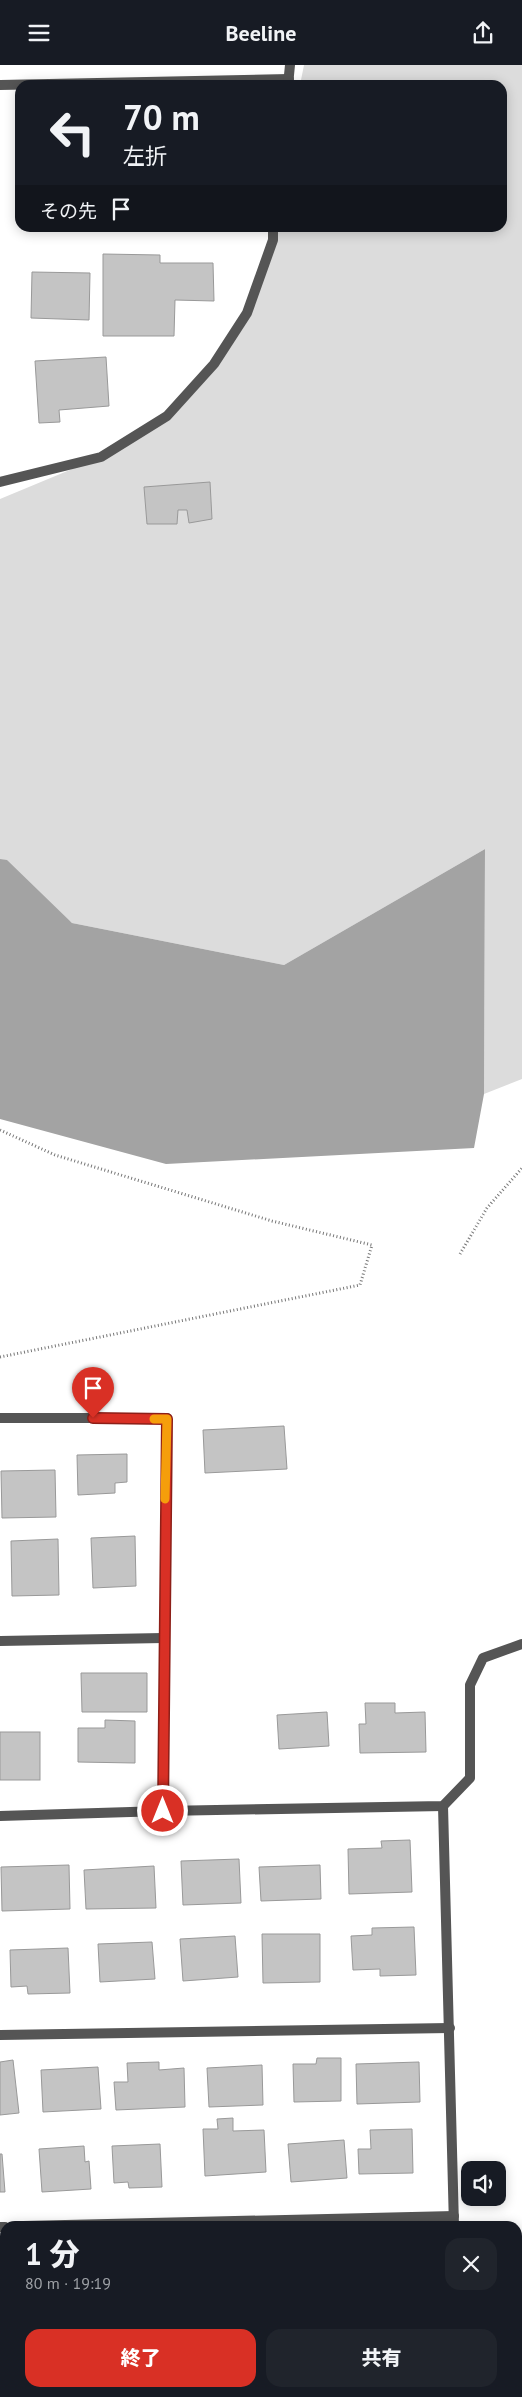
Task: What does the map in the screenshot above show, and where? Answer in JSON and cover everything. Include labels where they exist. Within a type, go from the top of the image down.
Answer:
[{"type":"street","points":[[289,80],[290,65]]},
{"type":"street","points":[[0,85],[15,85]]},
{"type":"street","points":[[0,482],[101,457],[167,416],[214,365],[247,313],[273,240],[273,232]]},
{"type":"street","points":[[0,1418],[167,1419],[163,1638],[163,1811]]},
{"type":"street","points":[[0,1641],[163,1638]]},
{"type":"street","points":[[454,2221],[443,1807],[470,1778],[470,1685],[483,1658],[522,1644]]},
{"type":"street","points":[[0,1816],[163,1811],[443,1807]]},
{"type":"street","points":[[0,2035],[450,2028]]},
{"type":"path","points":[[0,1130],[55,1155],[272,1221],[372,1245],[360,1285],[0,1357]]},
{"type":"path","points":[[460,1254],[487,1208],[522,1168]]},
{"type":"shaded area","points":[[304,65],[522,65],[522,1079],[484,1094],[485,849],[284,965],[72,923],[0,866],[0,499],[101,457],[167,416],[214,364],[247,313],[274,232],[507,232],[507,80],[301,80]]},
{"type":"shaded area","points":[[485,849],[484,1094],[474,1148],[166,1164],[0,1119],[0,859],[7,860],[72,923],[284,965]]},
{"type":"building","points":[[103,254],[160,255],[160,263],[213,263],[214,301],[175,300],[174,336],[103,336]]},
{"type":"building","points":[[32,272],[90,273],[89,320],[31,318]]},
{"type":"building","points":[[106,357],[109,406],[59,410],[60,422],[39,423],[35,361]]},
{"type":"building","points":[[210,482],[212,519],[189,523],[187,510],[178,510],[177,524],[147,524],[144,487]]},
{"type":"building","points":[[284,1426],[287,1469],[205,1473],[203,1430]]},
{"type":"building","points":[[127,1454],[127,1482],[115,1483],[115,1493],[78,1495],[77,1455]]},
{"type":"building","points":[[55,1470],[56,1517],[2,1518],[1,1471]]},
{"type":"building","points":[[135,1536],[136,1586],[93,1588],[91,1538]]},
{"type":"building","points":[[58,1539],[59,1595],[12,1596],[11,1541]]},
{"type":"building","points":[[81,1673],[147,1673],[147,1712],[82,1712]]},
{"type":"building","points":[[365,1703],[395,1703],[395,1713],[425,1712],[426,1752],[360,1753],[359,1724],[366,1724]]},
{"type":"building","points":[[327,1712],[329,1746],[279,1749],[277,1715]]},
{"type":"building","points":[[105,1720],[135,1721],[135,1763],[78,1762],[78,1728],[105,1728]]},
{"type":"building","points":[[0,1732],[40,1732],[40,1780],[0,1780]]},
{"type":"building","points":[[410,1840],[412,1892],[349,1894],[348,1849],[382,1848],[381,1841]]},
{"type":"building","points":[[239,1859],[241,1903],[183,1905],[181,1861]]},
{"type":"building","points":[[69,1865],[70,1909],[2,1911],[1,1867]]},
{"type":"building","points":[[320,1865],[321,1899],[261,1901],[259,1867]]},
{"type":"building","points":[[154,1866],[156,1908],[86,1909],[84,1870]]},
{"type":"building","points":[[414,1927],[416,1975],[380,1976],[380,1969],[353,1970],[351,1936],[372,1935],[372,1928]]},
{"type":"building","points":[[262,1934],[320,1934],[320,1982],[263,1983]]},
{"type":"building","points":[[235,1936],[238,1977],[183,1981],[180,1939]]},
{"type":"building","points":[[152,1942],[155,1979],[100,1982],[98,1944]]},
{"type":"building","points":[[68,1948],[70,1993],[28,1994],[27,1986],[11,1987],[10,1950]]},
{"type":"building","points":[[317,2058],[341,2058],[341,2101],[294,2102],[293,2064],[316,2064]]},
{"type":"building","points":[[13,2060],[19,2113],[0,2115],[0,2062]]},
{"type":"building","points":[[159,2062],[159,2070],[184,2068],[185,2107],[116,2110],[114,2082],[128,2082],[127,2063]]},
{"type":"building","points":[[419,2062],[420,2102],[357,2104],[356,2064]]},
{"type":"building","points":[[262,2065],[263,2105],[209,2107],[207,2068]]},
{"type":"building","points":[[98,2067],[101,2109],[43,2112],[41,2070]]},
{"type":"building","points":[[233,2118],[233,2131],[264,2130],[266,2172],[205,2176],[203,2129],[218,2129],[217,2119]]},
{"type":"building","points":[[412,2129],[413,2173],[359,2174],[358,2149],[371,2149],[370,2130]]},
{"type":"building","points":[[344,2140],[347,2178],[291,2182],[288,2144]]},
{"type":"building","points":[[160,2144],[162,2187],[129,2188],[128,2182],[114,2183],[112,2146]]},
{"type":"building","points":[[84,2146],[85,2162],[89,2161],[91,2189],[42,2192],[39,2149]]},
{"type":"building","points":[[0,2154],[2,2154],[5,2192],[0,2192]]},
{"type":"slow traffic","points":[[154,1419],[167,1419],[165,1499]]},
{"type":"route","points":[[93,1418],[167,1419],[163,1638],[163,1811]]}]
